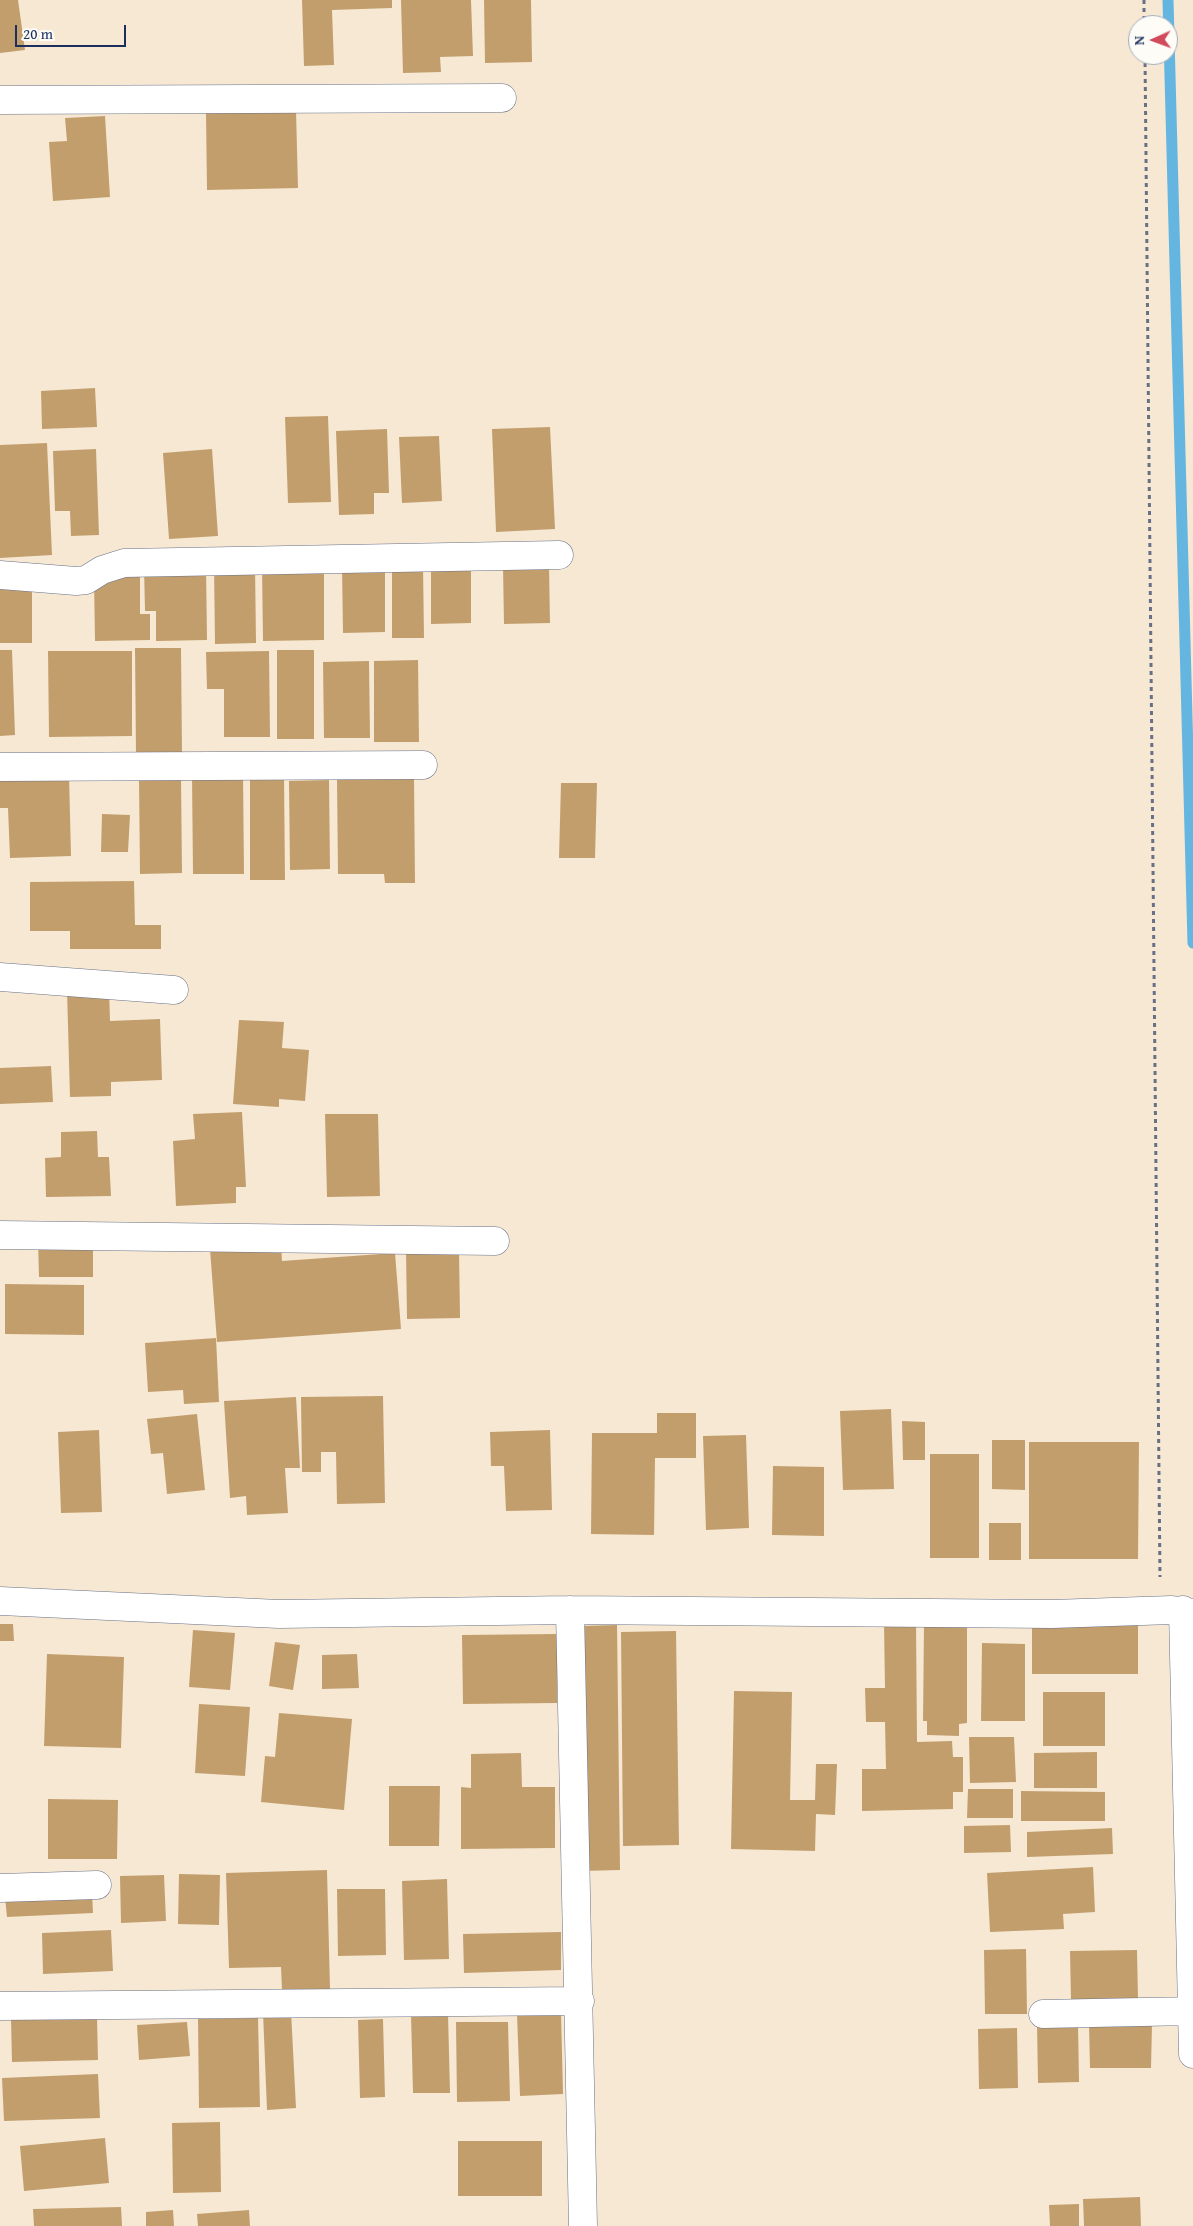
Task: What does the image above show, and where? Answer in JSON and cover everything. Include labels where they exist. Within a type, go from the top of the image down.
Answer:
[{"type":"street","points":[[0,100],[502,98]]},
{"type":"street","points":[[0,575],[76,581],[86,580],[102,570],[124,563],[559,555]]},
{"type":"street","points":[[0,768],[423,765]]},
{"type":"street","points":[[0,977],[174,990]]},
{"type":"street","points":[[0,1235],[495,1241]]},
{"type":"street","points":[[0,1601],[279,1614],[570,1610],[1052,1614],[1179,1611],[1193,2054]]},
{"type":"street","points":[[570,1610],[580,2001],[583,2226]]},
{"type":"street","points":[[0,1888],[97,1885]]},
{"type":"street","points":[[0,2006],[580,2001]]},
{"type":"street","points":[[1043,2014],[1192,2011]]},
{"type":"path","points":[[1144,0],[1144,15]]},
{"type":"path","points":[[1145,65],[1179,1611]]},
{"type":"building","points":[[0,0],[18,0],[25,50],[0,53]]},
{"type":"building","points":[[302,0],[392,0],[392,8],[332,10],[334,65],[304,66]]},
{"type":"building","points":[[401,0],[471,0],[473,56],[440,57],[441,72],[403,73]]},
{"type":"building","points":[[484,0],[531,0],[532,62],[485,63]]},
{"type":"building","points":[[296,110],[298,188],[207,190],[206,113]]},
{"type":"building","points":[[105,116],[110,197],[53,201],[49,142],[67,141],[65,118]]},
{"type":"building","points":[[95,388],[97,427],[42,429],[41,391]]},
{"type":"building","points":[[328,416],[331,502],[288,503],[285,417]]},
{"type":"building","points":[[550,427],[555,529],[496,532],[492,429]]},
{"type":"building","points":[[387,429],[389,493],[374,493],[374,514],[339,515],[336,431]]},
{"type":"building","points":[[439,436],[442,501],[402,503],[399,437]]},
{"type":"building","points":[[47,443],[52,555],[0,558],[0,445]]},
{"type":"building","points":[[96,449],[99,535],[71,536],[70,511],[55,511],[53,451]]},
{"type":"building","points":[[212,449],[218,536],[169,539],[163,453]]},
{"type":"building","points":[[431,561],[471,561],[471,623],[431,624]]},
{"type":"building","points":[[206,565],[207,640],[156,641],[156,611],[145,611],[144,566]]},
{"type":"building","points":[[214,565],[255,565],[256,643],[215,644]]},
{"type":"building","points":[[392,565],[423,565],[424,638],[392,638]]},
{"type":"building","points":[[549,565],[550,623],[504,624],[503,566]]},
{"type":"building","points":[[262,566],[324,566],[324,640],[263,641]]},
{"type":"building","points":[[342,566],[385,566],[385,632],[343,633]]},
{"type":"building","points":[[140,576],[140,614],[150,614],[150,640],[95,641],[94,577]]},
{"type":"building","points":[[0,582],[32,583],[32,643],[0,643]]},
{"type":"building","points":[[135,648],[181,648],[182,753],[136,754]]},
{"type":"building","points":[[0,650],[12,650],[15,735],[0,736]]},
{"type":"building","points":[[277,650],[314,650],[314,739],[277,739]]},
{"type":"building","points":[[48,651],[132,651],[132,736],[49,737]]},
{"type":"building","points":[[269,651],[270,737],[224,737],[224,689],[207,689],[206,652]]},
{"type":"building","points":[[418,660],[419,742],[374,742],[374,661]]},
{"type":"building","points":[[369,661],[370,738],[324,738],[323,662]]},
{"type":"building","points":[[192,774],[243,774],[244,874],[193,874]]},
{"type":"building","points":[[69,775],[71,856],[10,858],[8,808],[0,808],[0,777]]},
{"type":"building","points":[[250,776],[284,776],[285,880],[250,880]]},
{"type":"building","points":[[181,778],[182,873],[140,874],[139,779]]},
{"type":"building","points":[[414,778],[415,883],[385,883],[384,874],[338,874],[337,779]]},
{"type":"building","points":[[329,780],[330,869],[290,870],[289,781]]},
{"type":"building","points":[[561,783],[597,783],[595,858],[559,858]]},
{"type":"building","points":[[102,814],[130,815],[128,852],[101,852]]},
{"type":"building","points":[[134,881],[135,925],[161,925],[161,949],[70,949],[70,931],[30,931],[30,882]]},
{"type":"building","points":[[109,989],[110,1021],[160,1019],[162,1080],[111,1082],[111,1096],[70,1097],[67,990]]},
{"type":"building","points":[[239,1020],[284,1022],[282,1048],[309,1050],[305,1101],[279,1099],[279,1107],[233,1104]]},
{"type":"building","points":[[51,1066],[53,1102],[0,1104],[0,1068]]},
{"type":"building","points":[[242,1112],[246,1187],[236,1187],[236,1203],[176,1206],[173,1141],[195,1139],[193,1114]]},
{"type":"building","points":[[325,1114],[378,1114],[380,1196],[327,1197]]},
{"type":"building","points":[[97,1131],[98,1157],[109,1157],[111,1196],[46,1197],[45,1158],[61,1157],[61,1132]]},
{"type":"building","points":[[38,1239],[93,1239],[93,1277],[39,1277]]},
{"type":"building","points":[[281,1243],[282,1261],[395,1253],[401,1329],[217,1342],[210,1249]]},
{"type":"building","points":[[459,1249],[460,1318],[407,1319],[406,1250]]},
{"type":"building","points":[[5,1284],[84,1285],[84,1335],[5,1334]]},
{"type":"building","points":[[216,1338],[219,1402],[184,1404],[183,1390],[148,1392],[145,1343]]},
{"type":"building","points":[[383,1396],[385,1503],[337,1504],[336,1452],[321,1452],[321,1472],[302,1472],[301,1397]]},
{"type":"building","points":[[296,1397],[300,1468],[285,1468],[288,1513],[247,1515],[246,1496],[230,1498],[224,1401]]},
{"type":"building","points":[[891,1409],[894,1489],[843,1490],[840,1411]]},
{"type":"building","points":[[657,1413],[696,1413],[696,1458],[655,1458],[654,1535],[591,1534],[592,1433],[657,1433]]},
{"type":"building","points":[[197,1414],[205,1490],[167,1494],[163,1453],[151,1454],[147,1419]]},
{"type":"building","points":[[902,1421],[925,1422],[925,1460],[903,1460]]},
{"type":"building","points":[[99,1430],[102,1512],[61,1513],[58,1432]]},
{"type":"building","points":[[550,1430],[552,1510],[506,1511],[504,1466],[491,1466],[490,1432]]},
{"type":"building","points":[[746,1435],[749,1528],[706,1530],[703,1436]]},
{"type":"building","points":[[992,1440],[1025,1440],[1025,1490],[992,1489]]},
{"type":"building","points":[[1029,1442],[1139,1442],[1138,1559],[1029,1559]]},
{"type":"building","points":[[930,1454],[979,1454],[979,1558],[930,1558]]},
{"type":"building","points":[[773,1466],[824,1467],[824,1536],[772,1535]]},
{"type":"building","points":[[989,1523],[1021,1523],[1021,1560],[989,1560]]},
{"type":"building","points":[[916,1622],[917,1742],[952,1741],[953,1757],[963,1757],[963,1792],[953,1792],[953,1809],[862,1811],[862,1769],[886,1769],[885,1722],[866,1722],[865,1688],[885,1688],[884,1623]]},
{"type":"building","points":[[1032,1623],[1138,1623],[1138,1674],[1032,1674]]},
{"type":"building","points":[[0,1624],[13,1624],[14,1641],[0,1641]]},
{"type":"building","points":[[617,1625],[620,1870],[583,1871],[580,1626]]},
{"type":"building","points":[[924,1625],[967,1625],[967,1723],[959,1724],[959,1736],[927,1735],[927,1721],[923,1721]]},
{"type":"building","points":[[193,1630],[235,1633],[230,1690],[189,1687]]},
{"type":"building","points":[[676,1631],[679,1845],[623,1846],[621,1632]]},
{"type":"building","points":[[557,1634],[557,1703],[463,1704],[462,1635]]},
{"type":"building","points":[[275,1642],[300,1645],[293,1690],[269,1686]]},
{"type":"building","points":[[982,1643],[1025,1644],[1025,1721],[981,1721]]},
{"type":"building","points":[[47,1654],[124,1657],[121,1748],[44,1746]]},
{"type":"building","points":[[357,1654],[359,1688],[322,1689],[322,1655]]},
{"type":"building","points":[[734,1691],[792,1692],[790,1800],[815,1800],[816,1764],[837,1764],[835,1815],[816,1814],[815,1851],[731,1849]]},
{"type":"building","points":[[1043,1692],[1105,1692],[1105,1746],[1043,1746]]},
{"type":"building","points":[[199,1704],[250,1707],[245,1776],[195,1773]]},
{"type":"building","points":[[279,1713],[352,1719],[344,1810],[261,1802],[265,1756],[275,1757]]},
{"type":"building","points":[[969,1737],[1014,1737],[1016,1782],[970,1783]]},
{"type":"building","points":[[1097,1752],[1097,1788],[1034,1788],[1034,1753]]},
{"type":"building","points":[[521,1753],[522,1787],[555,1787],[555,1848],[461,1849],[461,1787],[471,1788],[471,1754]]},
{"type":"building","points":[[389,1786],[440,1786],[439,1846],[389,1846]]},
{"type":"building","points":[[968,1789],[1013,1789],[1013,1818],[967,1818]]},
{"type":"building","points":[[1021,1791],[1105,1792],[1105,1821],[1021,1821]]},
{"type":"building","points":[[48,1799],[118,1800],[117,1859],[48,1859]]},
{"type":"building","points":[[1010,1825],[1011,1852],[964,1853],[964,1826]]},
{"type":"building","points":[[1112,1828],[1113,1854],[1027,1857],[1027,1832]]},
{"type":"building","points":[[1093,1867],[1095,1912],[1063,1914],[1064,1929],[990,1932],[987,1873]]},
{"type":"building","points":[[327,1870],[330,1989],[282,1990],[281,1967],[229,1968],[226,1873]]},
{"type":"building","points":[[179,1874],[220,1875],[219,1925],[178,1924]]},
{"type":"building","points":[[164,1875],[166,1921],[121,1923],[120,1876]]},
{"type":"building","points":[[447,1879],[449,1959],[404,1960],[402,1881]]},
{"type":"building","points":[[337,1889],[385,1889],[386,1955],[338,1956]]},
{"type":"building","points":[[92,1893],[93,1913],[7,1917],[5,1897]]},
{"type":"building","points":[[111,1930],[113,1971],[43,1974],[42,1933]]},
{"type":"building","points":[[561,1932],[561,1970],[464,1973],[463,1934]]},
{"type":"building","points":[[1026,1949],[1027,2014],[985,2014],[984,1950]]},
{"type":"building","points":[[1137,1950],[1138,1999],[1071,2000],[1070,1951]]},
{"type":"building","points":[[291,2011],[296,2108],[267,2110],[263,2012]]},
{"type":"building","points":[[561,2012],[563,2094],[520,2096],[517,2014]]},
{"type":"building","points":[[448,2013],[450,2093],[413,2093],[411,2014]]},
{"type":"building","points":[[97,2018],[98,2060],[12,2062],[11,2019]]},
{"type":"building","points":[[258,2018],[260,2107],[199,2108],[198,2019]]},
{"type":"building","points":[[383,2019],[385,2097],[360,2098],[358,2020]]},
{"type":"building","points":[[187,2022],[190,2056],[139,2060],[137,2025]]},
{"type":"building","points":[[456,2022],[508,2022],[510,2101],[457,2102]]},
{"type":"building","points":[[1078,2022],[1079,2082],[1038,2083],[1037,2023]]},
{"type":"building","points":[[1089,2024],[1152,2024],[1151,2068],[1090,2068]]},
{"type":"building","points":[[1017,2028],[1018,2088],[979,2089],[978,2029]]},
{"type":"building","points":[[98,2074],[100,2118],[4,2121],[2,2078]]},
{"type":"building","points":[[220,2122],[221,2192],[173,2193],[172,2123]]},
{"type":"building","points":[[105,2138],[109,2183],[24,2191],[20,2146]]},
{"type":"building","points":[[458,2141],[542,2141],[542,2196],[458,2196]]},
{"type":"building","points":[[1140,2197],[1141,2226],[1084,2226],[1083,2199]]},
{"type":"building","points":[[1079,2204],[1079,2226],[1050,2226],[1049,2205]]},
{"type":"building","points":[[121,2207],[122,2226],[34,2226],[33,2209]]},
{"type":"building","points":[[173,2210],[174,2226],[146,2226],[146,2212]]},
{"type":"building","points":[[249,2210],[250,2226],[198,2226],[197,2214]]},
{"type":"waterway","points":[[1168,0],[1193,943]]}]
